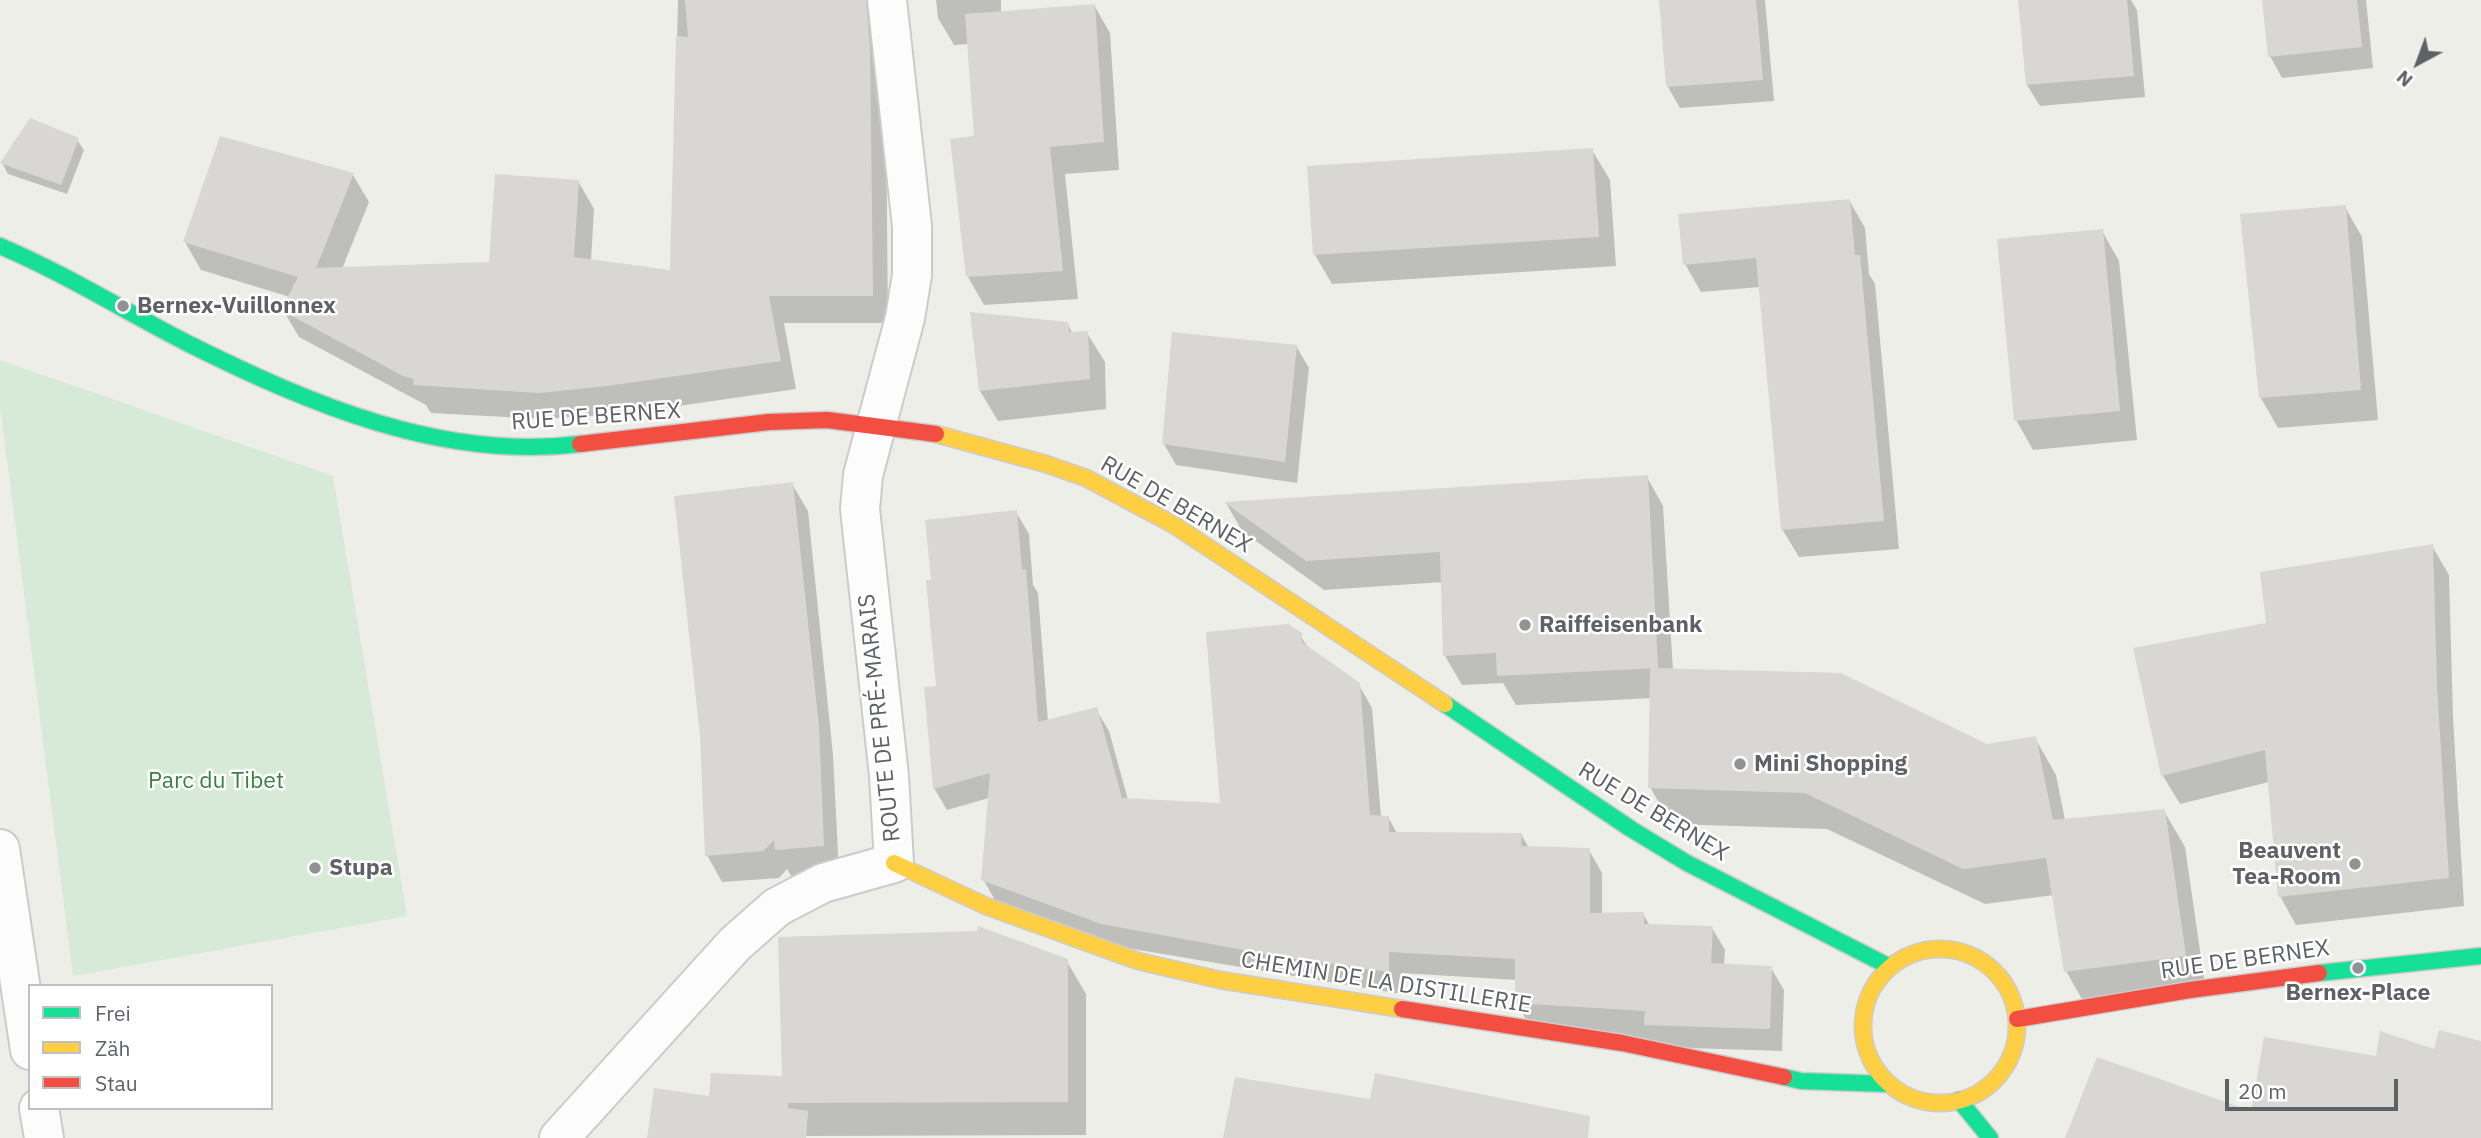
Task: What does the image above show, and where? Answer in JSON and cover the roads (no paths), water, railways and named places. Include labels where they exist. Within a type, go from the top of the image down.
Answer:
[{"type":"street","name":"ROUTE DE PRÉ-MARAIS","points":[[559,1138],[598,1121],[735,944],[777,907],[823,883],[894,863],[887,763],[860,509],[863,475],[905,318],[912,275],[912,226],[887,0]]},
{"type":"street","name":"RUE DE BERNEX","points":[[0,246],[47,266],[188,344],[301,397],[405,431],[460,443],[509,447],[574,445],[769,422],[827,420],[876,425],[977,444],[1086,478],[1174,525],[1303,608],[1631,829],[1687,863],[1890,967]]},
{"type":"street","points":[[0,849],[3,895],[28,1039]]},
{"type":"street","name":"CHEMIN DE LA DISTILLERIE","points":[[894,863],[986,906],[1138,961],[1220,980],[1622,1042],[1801,1081],[1888,1084]]},
{"type":"street","points":[[1942,949],[1977,959],[1998,977],[2012,1001],[2017,1019],[2015,1041],[2008,1061],[1996,1079],[1979,1092],[1959,1100],[1934,1103],[1909,1097],[1888,1084],[1877,1072],[1865,1044],[1863,1025],[1870,993],[1878,979],[1890,967],[1906,957],[1942,949]]},
{"type":"street","name":"RUE DE BERNEX","points":[[2017,1019],[2244,982],[2481,956]]},
{"type":"street","points":[[1959,1100],[1990,1138]]},
{"type":"street","points":[[39,1110],[44,1138]]},
{"type":"place","name":"Bernex-Vuillonnex","points":[[123,306]]},
{"type":"place","name":"Raiffeisenbank","points":[[1525,625]]},
{"type":"place","name":"Mini Shopping","points":[[1740,764]]},
{"type":"place","name":"Beauvent Tea-Room","points":[[2355,864]]},
{"type":"place","name":"Stupa","points":[[315,868]]},
{"type":"place","name":"Bernex-Place","points":[[2358,968]]},
{"type":"park label","name":"Parc du Tibet","points":[[216,781]]}]
